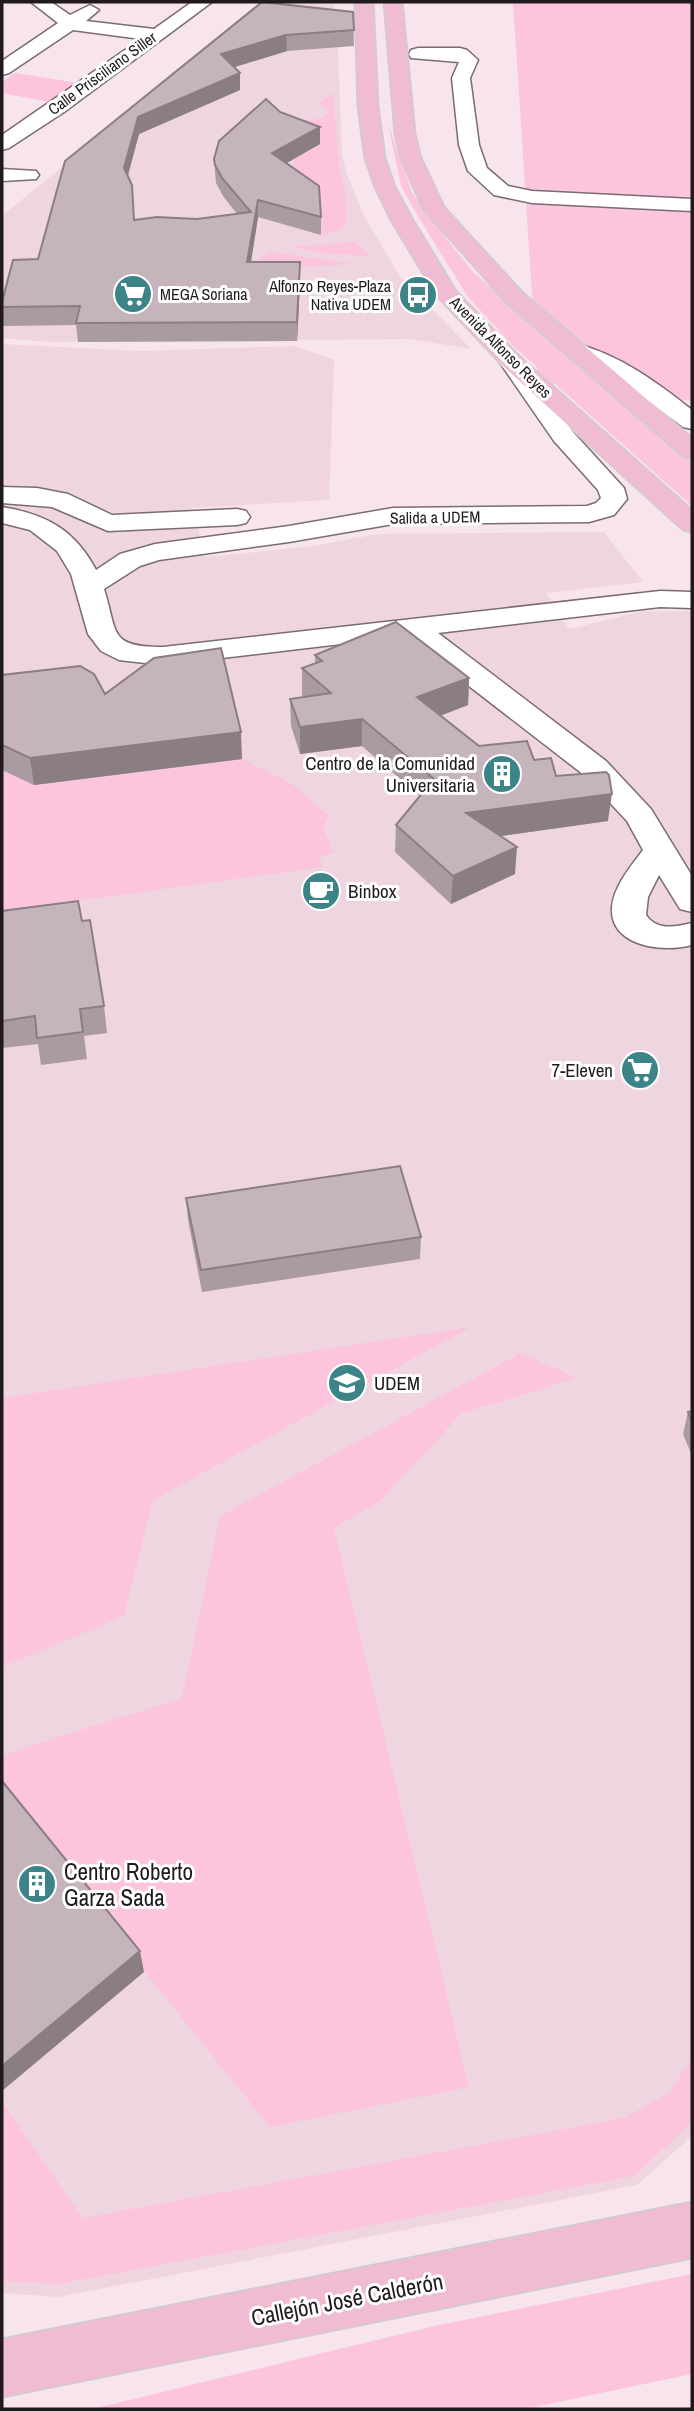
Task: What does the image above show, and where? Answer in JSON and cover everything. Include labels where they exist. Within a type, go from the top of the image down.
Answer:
[{"type":"main road","name":"Avenida Alfonso Reyes","points":[[363,2],[371,140],[385,187],[447,295],[510,360],[692,524]]},
{"type":"main road","points":[[393,2],[405,134],[411,158],[428,199],[515,298],[692,451]]},
{"type":"main road","name":"Callejón José Calderón","points":[[2,2368],[692,2230]]},
{"type":"street","points":[[40,2],[71,24],[155,35]]},
{"type":"street","points":[[4,65],[71,24],[100,2]]},
{"type":"street","name":"Calle Prisciliano Siller","points":[[2,144],[203,2]]},
{"type":"street","points":[[418,54],[460,54],[469,60],[461,78],[469,145],[478,171],[501,191],[531,197],[692,205]]},
{"type":"street","points":[[2,175],[29,175]]},
{"type":"street","points":[[576,351],[611,364],[639,380],[692,422]]},
{"type":"street","name":"Salida a UDEM","points":[[89,587],[130,560],[155,552],[289,534],[393,516],[589,514],[610,505],[614,499],[611,488],[564,436],[510,360]]},
{"type":"street","points":[[2,495],[59,500],[108,523],[125,524],[283,514],[393,516]]},
{"type":"street","points":[[2,516],[39,524],[56,533],[73,552],[89,587],[101,633],[110,645],[122,652],[140,656],[163,656],[660,599],[692,600]]},
{"type":"street","points":[[415,626],[435,646],[596,768],[640,816],[692,901]]},
{"type":"street","points":[[660,851],[634,891],[629,909],[631,919],[637,929],[654,938],[692,934]]},
{"type":"shaded area","points":[[264,2],[334,2],[342,155],[348,177],[364,216],[399,275],[471,349],[411,339],[48,342],[2,338],[2,216]]},
{"type":"shaded area","points":[[513,2],[692,2],[692,401],[610,391],[692,463],[692,506],[555,384],[538,382],[537,367],[513,346],[468,297],[401,186],[388,124],[412,192],[430,218],[473,272],[534,325]]},
{"type":"shaded area","points":[[15,73],[79,83],[55,103],[2,93],[2,82]]},
{"type":"shaded area","points":[[333,93],[339,165],[345,191],[346,226],[323,236],[290,173],[295,159],[321,144],[294,134],[295,120],[318,119],[330,113],[319,103]]},
{"type":"shaded area","points":[[354,242],[373,257],[315,252],[293,247]]},
{"type":"shaded area","points":[[272,252],[355,264],[299,267],[251,262]]},
{"type":"shaded area","name":"UDEM","points":[[2,344],[142,351],[295,346],[334,360],[329,500],[191,508],[207,557],[314,546],[377,534],[604,532],[643,582],[546,593],[569,629],[644,611],[692,611],[692,2136],[637,2185],[58,2297],[2,2293]]},
{"type":"shaded area","points":[[242,759],[291,783],[329,816],[323,828],[334,853],[319,857],[324,867],[2,911],[2,770]]},
{"type":"shaded area","points":[[471,1327],[153,1500],[124,1616],[2,1667],[2,1398]]},
{"type":"shaded area","points":[[521,1353],[577,1378],[462,1413],[380,1501],[334,1528],[469,2087],[270,2127],[85,1898],[2,1965],[2,1755],[182,1698],[220,1516]]},
{"type":"shaded area","points":[[692,2058],[692,2122],[634,2176],[58,2284],[2,2281],[2,2102],[83,2218],[624,2118],[669,2093]]},
{"type":"shaded area","points":[[692,2274],[692,2374],[525,2409],[92,2409],[434,2326]]},
{"type":"building","points":[[262,2],[353,12],[354,30],[286,35],[221,54],[240,73],[138,117],[124,168],[132,185],[134,220],[157,217],[197,219],[251,212],[222,178],[215,165],[219,141],[266,99],[280,112],[320,127],[272,153],[319,186],[321,217],[258,200],[247,262],[300,262],[297,322],[76,323],[80,306],[2,307],[13,260],[38,259],[65,161]]},
{"type":"building","points":[[396,622],[469,678],[417,697],[479,746],[527,741],[534,760],[551,758],[556,776],[606,772],[609,775],[612,794],[466,813],[517,847],[453,876],[396,825],[434,779],[362,719],[300,727],[290,699],[331,693],[302,668],[322,661],[315,655]]},
{"type":"building","points":[[221,648],[241,732],[30,758],[2,745],[2,675],[80,666],[94,674],[105,694],[154,658]]},
{"type":"building","points":[[78,901],[82,921],[90,920],[104,1006],[80,1009],[83,1032],[37,1038],[35,1016],[2,1021],[2,911]]},
{"type":"building","points":[[400,1166],[421,1237],[201,1270],[186,1198]]},
{"type":"building","name":"Centro Roberto Garza Sada","points":[[2,1781],[140,1951],[2,2066]]},
{"type":"place","name":"MEGA Soriana","points":[[133,294]]},
{"type":"place","name":"Alfonzo Reyes-Plaza Nativa UDEM","points":[[418,295]]},
{"type":"place","name":"Centro de la Comunidad Universitaria","points":[[502,774]]},
{"type":"place","name":"Binbox","points":[[321,891]]},
{"type":"place","name":"7-Eleven","points":[[640,1070]]},
{"type":"place","name":"UDEM","points":[[347,1383]]},
{"type":"place","name":"Centro Roberto Garza Sada","points":[[37,1884]]}]
